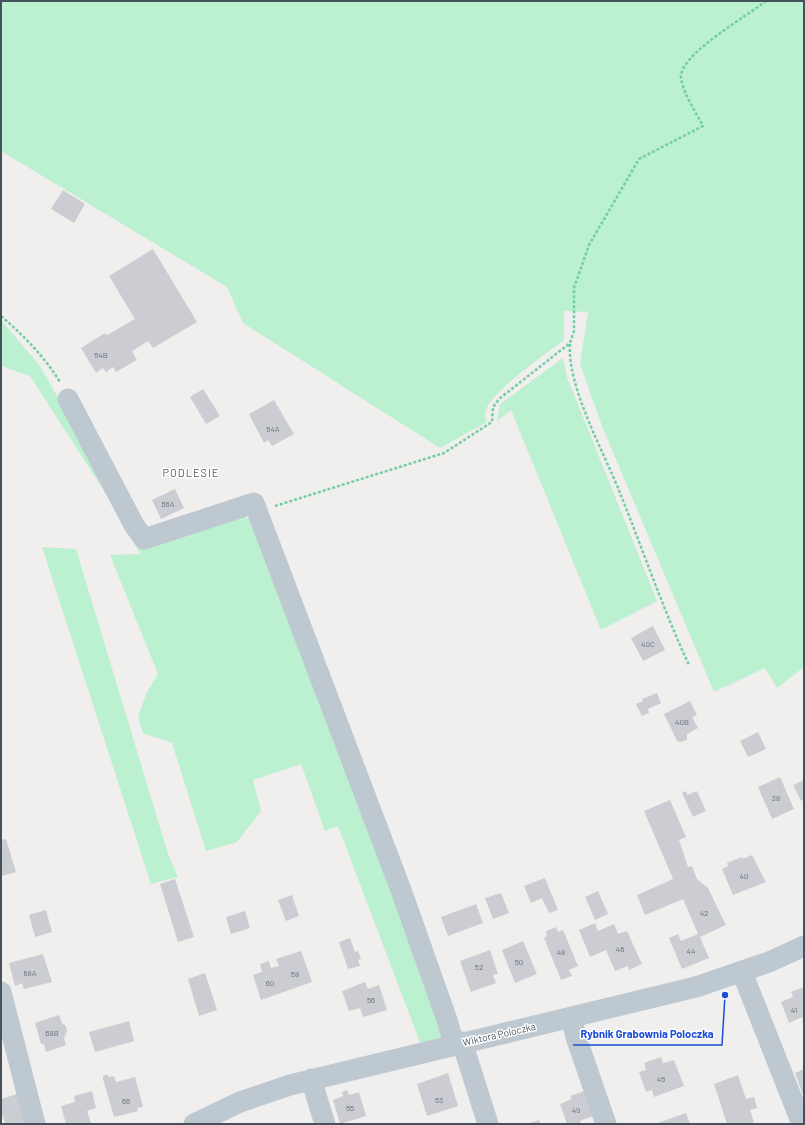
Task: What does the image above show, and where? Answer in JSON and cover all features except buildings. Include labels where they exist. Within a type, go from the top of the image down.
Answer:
[{"type":"street","points":[[68,399],[134,525],[144,539],[254,503],[398,882],[447,1020],[458,1043],[488,1124]]},
{"type":"street","name":"Wiktora Poloczka","points":[[194,1124],[246,1100],[311,1079],[696,986],[742,972],[804,946]]},
{"type":"street","points":[[742,972],[802,1124]]},
{"type":"street","points":[[1,992],[35,1124]]},
{"type":"street","points":[[571,1017],[577,1040],[606,1124]]},
{"type":"street","points":[[311,1079],[325,1124]]},
{"type":"path","points":[[689,665],[676,638],[620,492],[579,394],[569,358],[570,343],[574,331],[574,288],[589,245],[639,160],[703,126],[685,90],[681,77],[683,67],[714,36],[751,14],[766,1]]},
{"type":"path","points":[[1,316],[31,343],[49,364],[68,399]]},
{"type":"path","points":[[257,511],[444,453],[492,422],[493,407],[499,399],[570,343]]},
{"type":"green space","points":[[1,1],[804,1],[804,667],[777,688],[765,668],[714,692],[602,426],[580,364],[588,312],[564,311],[564,340],[519,374],[496,395],[485,413],[487,422],[440,448],[243,323],[227,287],[1,151]]},
{"type":"green space","points":[[1,320],[40,366],[139,541],[241,515],[257,523],[445,1036],[421,1045],[338,826],[325,831],[301,764],[253,780],[261,811],[237,842],[206,851],[172,743],[143,733],[138,717],[147,692],[158,674],[110,555],[140,554],[119,514],[30,376],[1,366]]},
{"type":"green space","points":[[563,358],[567,377],[657,601],[601,630],[511,410],[497,421],[500,404]]},
{"type":"green space","points":[[42,547],[76,549],[168,854],[178,877],[151,884]]},
{"type":"place","name":"Rybnik Grabownia Poloczka","points":[[725,995]]},
{"type":"district","name":"PODLESIE","points":[[191,473]]}]
